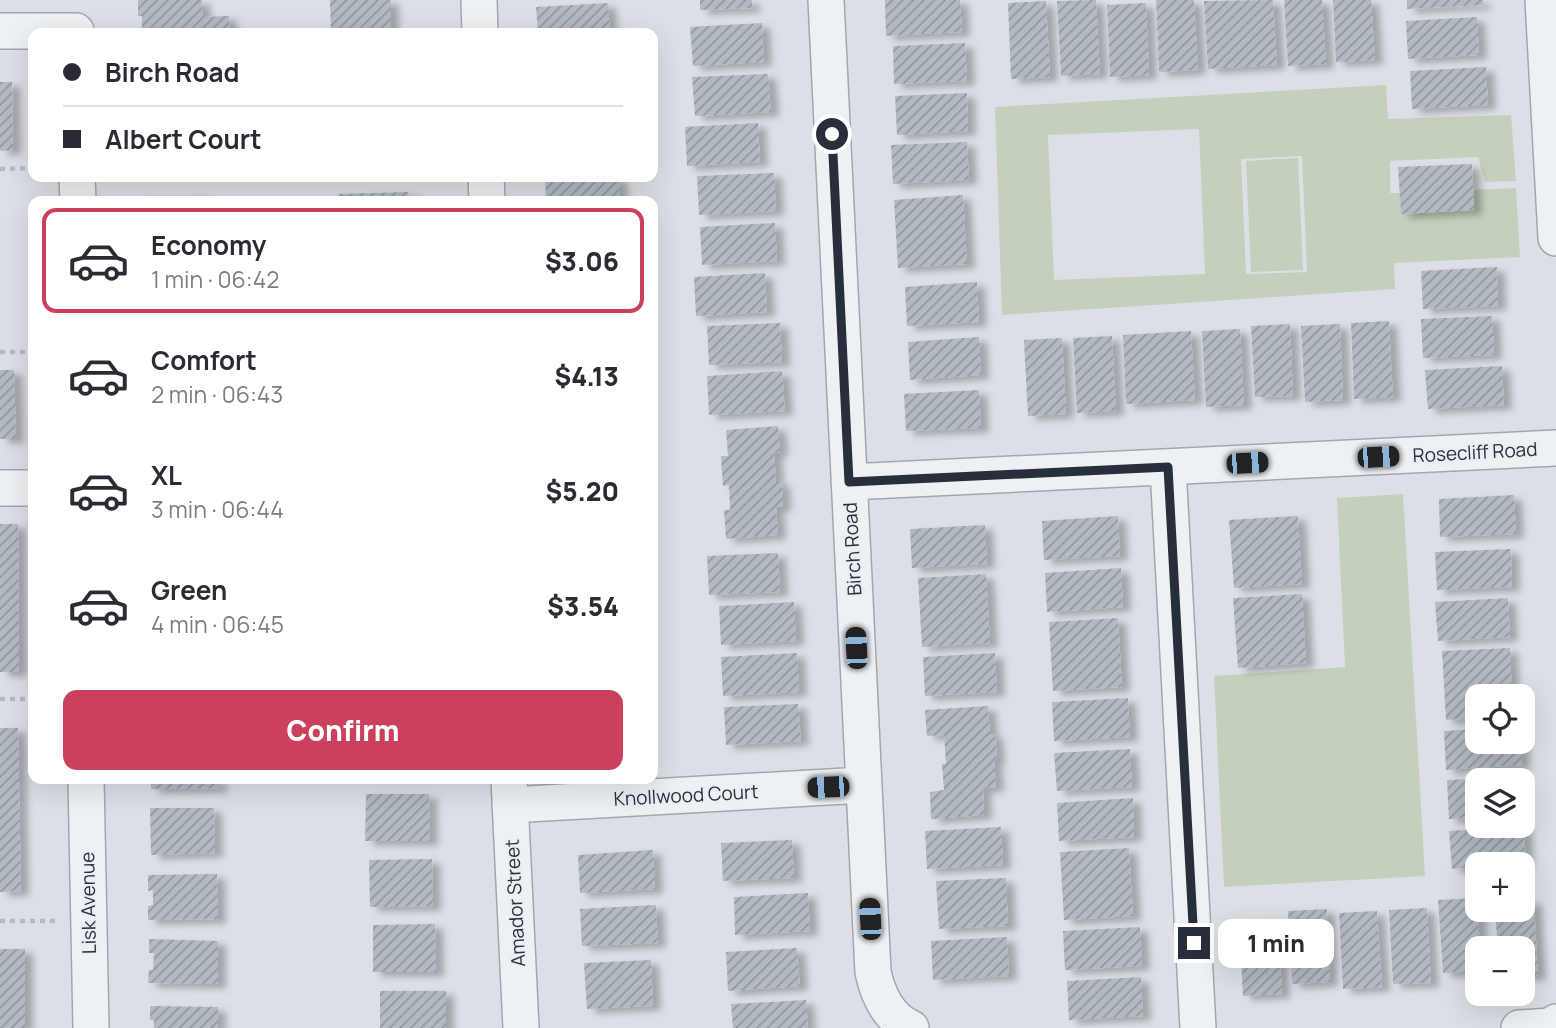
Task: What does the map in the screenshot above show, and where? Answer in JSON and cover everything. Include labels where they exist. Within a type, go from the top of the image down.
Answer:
[{"type":"street","points":[[479,0],[480,28]]},
{"type":"street","name":"Birch Road","points":[[826,0],[873,972],[877,992],[900,1020]]},
{"type":"street","points":[[1543,0],[1554,151],[1556,238]]},
{"type":"street","points":[[0,31],[76,21]]},
{"type":"street","name":"Rosecliff Road","points":[[849,482],[1556,448]]},
{"type":"street","points":[[1168,467],[1198,1028]]},
{"type":"street","points":[[0,488],[28,488]]},
{"type":"street","name":"Lisk Avenue","points":[[86,784],[91,1028]]},
{"type":"street","name":"Knollwood Court","points":[[509,792],[863,785]]},
{"type":"street","name":"Amador Street","points":[[509,792],[521,1028]]},
{"type":"street","points":[[1519,1028],[1551,1026],[1556,1022]]},
{"type":"path","points":[[0,169],[28,168]]},
{"type":"path","points":[[0,352],[28,352]]},
{"type":"path","points":[[0,699],[28,699]]},
{"type":"path","points":[[0,921],[55,921]]},
{"type":"green space","points":[[1386,85],[1388,119],[1511,115],[1516,181],[1485,182],[1478,157],[1390,161],[1390,193],[1400,193],[1401,214],[1474,210],[1473,190],[1516,188],[1520,257],[1394,263],[1395,289],[1002,315],[995,107]],"holes":[[[1199,129],[1205,274],[1054,280],[1048,135]],[[1302,156],[1307,272],[1246,274],[1241,159]]]},
{"type":"green space","points":[[1298,158],[1303,270],[1251,272],[1246,161]]},
{"type":"green space","points":[[1403,494],[1425,876],[1224,887],[1214,676],[1345,667],[1337,498]]},
{"type":"building","points":[[138,0],[202,0],[203,15],[229,16],[230,28],[142,28],[142,16],[138,16]]},
{"type":"building","points":[[330,0],[391,0],[391,28],[331,28]]},
{"type":"building","points":[[700,0],[752,0],[752,8],[700,10]]},
{"type":"building","points":[[885,0],[960,0],[962,32],[886,36]]},
{"type":"building","points":[[1096,0],[1100,74],[1061,76],[1057,1]]},
{"type":"building","points":[[1156,0],[1194,0],[1198,70],[1159,72]]},
{"type":"building","points":[[1273,0],[1277,65],[1208,69],[1204,1]]},
{"type":"building","points":[[1284,0],[1322,0],[1326,64],[1288,66]]},
{"type":"building","points":[[1333,0],[1371,0],[1375,60],[1336,62]]},
{"type":"building","points":[[1407,0],[1483,0],[1483,5],[1407,9]]},
{"type":"building","points":[[1046,1],[1050,77],[1011,79],[1008,3]]},
{"type":"building","points":[[608,3],[610,28],[538,28],[536,7]]},
{"type":"building","points":[[1146,3],[1149,75],[1110,77],[1107,5]]},
{"type":"building","points":[[1477,17],[1479,55],[1408,59],[1406,21]]},
{"type":"building","points":[[762,23],[764,62],[693,66],[690,27]]},
{"type":"building","points":[[965,43],[967,81],[894,84],[893,46]]},
{"type":"building","points":[[1486,67],[1488,105],[1412,109],[1410,71]]},
{"type":"building","points":[[768,74],[771,112],[695,116],[692,77]]},
{"type":"building","points":[[0,82],[12,82],[13,150],[0,151]]},
{"type":"building","points":[[967,93],[968,131],[897,135],[895,96]]},
{"type":"building","points":[[758,123],[760,162],[687,166],[685,127]]},
{"type":"building","points":[[967,142],[969,180],[893,184],[891,145]]},
{"type":"building","points":[[1472,164],[1474,210],[1401,214],[1398,167]]},
{"type":"building","points":[[774,173],[776,211],[699,215],[697,176]]},
{"type":"building","points":[[545,182],[619,182],[620,196],[546,196]]},
{"type":"building","points":[[408,192],[408,196],[339,196]]},
{"type":"building","points":[[963,195],[967,264],[898,268],[894,200]]},
{"type":"building","points":[[775,223],[777,261],[702,265],[700,227]]},
{"type":"building","points":[[1497,267],[1498,306],[1423,309],[1421,271]]},
{"type":"building","points":[[765,273],[767,312],[696,316],[694,277]]},
{"type":"building","points":[[977,282],[979,322],[907,326],[905,287]]},
{"type":"building","points":[[1492,316],[1494,355],[1423,358],[1421,319]]},
{"type":"building","points":[[1389,321],[1393,397],[1354,399],[1351,323]]},
{"type":"building","points":[[780,323],[782,362],[709,365],[707,326]]},
{"type":"building","points":[[1290,324],[1293,396],[1255,397],[1251,326]]},
{"type":"building","points":[[1340,324],[1343,400],[1305,402],[1301,326]]},
{"type":"building","points":[[1240,329],[1244,405],[1206,407],[1202,331]]},
{"type":"building","points":[[1191,331],[1195,400],[1126,404],[1123,335]]},
{"type":"building","points":[[1112,336],[1116,411],[1077,413],[1073,338]]},
{"type":"building","points":[[979,337],[981,375],[910,380],[908,342]]},
{"type":"building","points":[[1062,338],[1066,414],[1028,416],[1024,340]]},
{"type":"building","points":[[1502,366],[1504,405],[1428,409],[1425,370]]},
{"type":"building","points":[[0,370],[14,370],[16,439],[0,439]]},
{"type":"building","points":[[782,371],[785,411],[709,415],[707,376]]},
{"type":"building","points":[[979,390],[981,428],[906,431],[904,394]]},
{"type":"building","points":[[778,426],[780,452],[774,453],[776,482],[782,482],[783,507],[776,507],[778,535],[726,539],[724,510],[730,510],[729,485],[723,486],[721,456],[728,456],[726,430]]},
{"type":"building","points":[[1514,495],[1516,534],[1440,537],[1439,499]]},
{"type":"building","points":[[1118,516],[1120,556],[1044,560],[1042,521]]},
{"type":"building","points":[[1298,516],[1302,584],[1234,588],[1229,520]]},
{"type":"building","points":[[0,524],[18,524],[19,672],[0,672]]},
{"type":"building","points":[[985,525],[987,564],[912,568],[910,529]]},
{"type":"building","points":[[1511,549],[1512,587],[1437,590],[1435,552]]},
{"type":"building","points":[[778,553],[780,592],[709,595],[707,556]]},
{"type":"building","points":[[1121,568],[1123,607],[1047,612],[1045,573]]},
{"type":"building","points":[[986,574],[990,643],[922,647],[918,578]]},
{"type":"building","points":[[1302,594],[1306,663],[1238,668],[1233,598]]},
{"type":"building","points":[[1508,598],[1510,637],[1438,641],[1435,602]]},
{"type":"building","points":[[794,602],[796,641],[721,645],[719,606]]},
{"type":"building","points":[[1118,618],[1122,687],[1053,691],[1049,622]]},
{"type":"building","points":[[1510,648],[1512,684],[1465,684],[1465,719],[1446,720],[1442,651]]},
{"type":"building","points":[[797,653],[799,692],[723,696],[721,657]]},
{"type":"building","points":[[995,653],[997,692],[925,696],[923,657]]},
{"type":"building","points":[[1128,698],[1130,737],[1054,741],[1052,702]]},
{"type":"building","points":[[798,704],[801,741],[726,745],[724,707]]},
{"type":"building","points":[[988,706],[990,734],[995,734],[997,760],[994,760],[996,787],[983,788],[984,815],[931,819],[930,792],[944,790],[942,764],[946,764],[944,735],[927,736],[925,710]]},
{"type":"building","points":[[0,728],[18,728],[21,891],[0,892]]},
{"type":"building","points":[[1465,730],[1465,754],[1522,754],[1522,765],[1446,770],[1444,731]]},
{"type":"building","points":[[1130,749],[1132,787],[1057,791],[1054,753]]},
{"type":"building","points":[[1465,779],[1465,818],[1449,819],[1447,780]]},
{"type":"building","points":[[151,784],[219,784],[219,788],[151,789]]},
{"type":"building","points":[[366,794],[429,794],[430,841],[365,841]]},
{"type":"building","points":[[1133,798],[1134,837],[1059,841],[1057,803]]},
{"type":"building","points":[[150,808],[214,808],[215,853],[151,855]]},
{"type":"building","points":[[1001,827],[1003,865],[927,869],[925,831]]},
{"type":"building","points":[[1465,830],[1465,838],[1525,838],[1525,852],[1465,852],[1465,868],[1452,869],[1449,831]]},
{"type":"building","points":[[792,840],[794,878],[723,881],[721,843]]},
{"type":"building","points":[[1129,848],[1133,916],[1064,920],[1060,852]]},
{"type":"building","points":[[653,850],[655,889],[580,893],[578,855]]},
{"type":"building","points":[[432,859],[433,906],[370,907],[369,860]]},
{"type":"building","points":[[217,874],[218,919],[148,920],[148,906],[153,905],[153,890],[148,891],[148,875]]},
{"type":"building","points":[[1006,878],[1008,926],[939,929],[936,881]]},
{"type":"building","points":[[808,893],[810,931],[735,935],[734,897]]},
{"type":"building","points":[[1465,899],[1465,922],[1478,922],[1479,936],[1465,936],[1465,972],[1443,973],[1438,900]]},
{"type":"building","points":[[656,905],[658,943],[582,946],[580,909]]},
{"type":"building","points":[[1427,908],[1431,983],[1393,984],[1389,910]]},
{"type":"building","points":[[1327,909],[1330,982],[1292,984],[1288,911]]},
{"type":"building","points":[[1377,911],[1382,987],[1343,989],[1339,913]]},
{"type":"building","points":[[1278,919],[1282,994],[1243,996],[1239,921]]},
{"type":"building","points":[[1535,919],[1538,976],[1535,976],[1535,936],[1497,936],[1496,922],[1535,922]]},
{"type":"building","points":[[435,924],[436,972],[373,972],[373,925]]},
{"type":"building","points":[[1140,927],[1142,966],[1065,970],[1063,931]]},
{"type":"building","points":[[1007,937],[1009,976],[933,980],[931,941]]},
{"type":"building","points":[[149,939],[218,941],[218,984],[148,983],[149,970],[153,970],[154,953],[149,953]]},
{"type":"building","points":[[797,948],[800,986],[728,991],[726,952]]},
{"type":"building","points":[[0,949],[25,949],[25,1028],[0,1028]]},
{"type":"building","points":[[651,960],[653,1006],[587,1009],[584,963]]},
{"type":"building","points":[[1141,977],[1143,1016],[1069,1020],[1067,981]]},
{"type":"building","points":[[380,991],[446,991],[446,1028],[380,1028]]},
{"type":"building","points":[[806,1000],[808,1028],[733,1028],[731,1004]]},
{"type":"building","points":[[150,1006],[218,1007],[218,1028],[154,1028],[154,1020],[150,1020]]},
{"type":"route","points":[[832,134],[849,482],[1168,467],[1194,943]]}]
